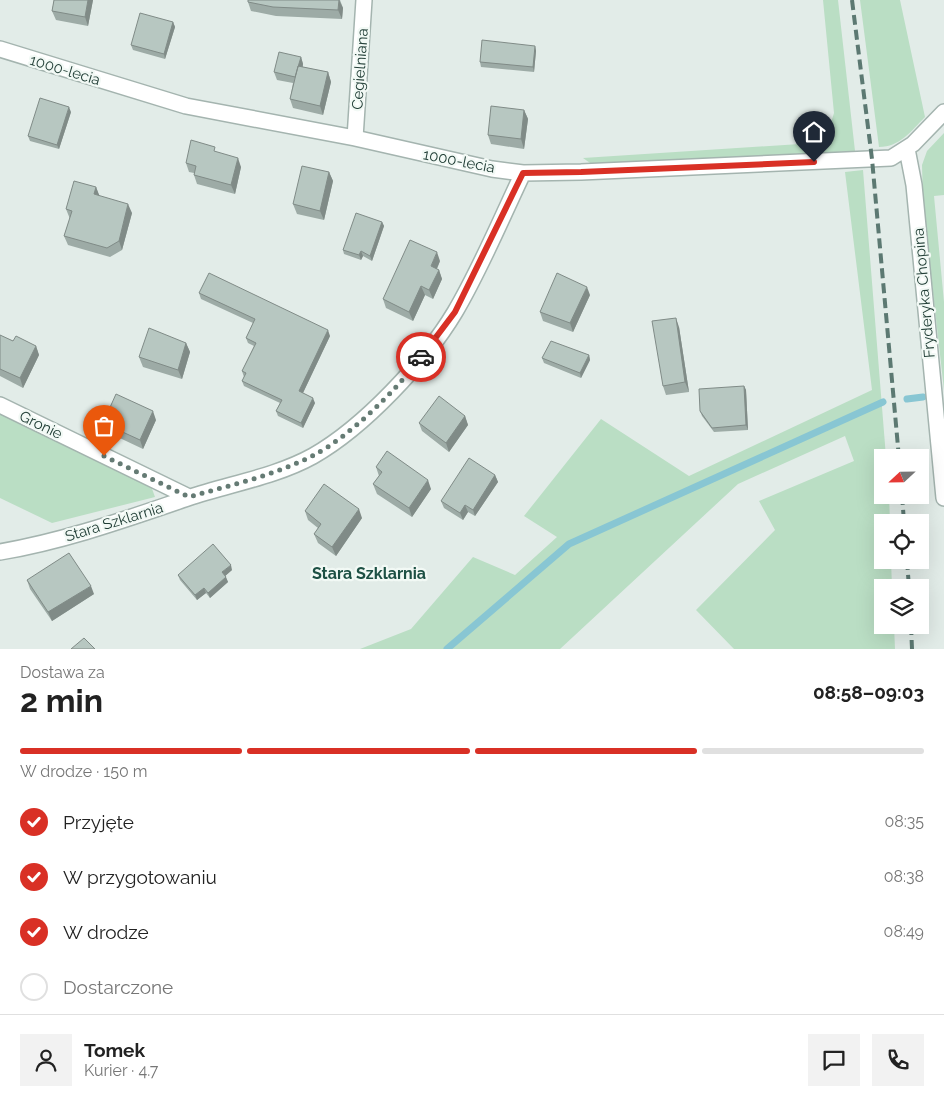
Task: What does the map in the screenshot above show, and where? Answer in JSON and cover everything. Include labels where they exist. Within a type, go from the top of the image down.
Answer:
[{"type":"street","name":"Cegielniana","points":[[355,138],[364,0]]},
{"type":"street","name":"1000-lecia","points":[[0,49],[186,106],[355,138],[492,169],[523,173],[590,172],[891,158],[907,149],[944,112]]},
{"type":"street","name":"Fryderyka Chopina","points":[[907,149],[914,185],[944,498]]},
{"type":"street","name":"Stara Szklarnia","points":[[0,552],[34,546],[128,520],[189,497],[269,474],[313,456],[360,422],[412,370],[455,312],[523,173]]},
{"type":"street","name":"Gronie","points":[[0,405],[189,497]]},
{"type":"green space","points":[[823,0],[838,0],[855,151],[593,165],[583,158],[815,143],[829,129],[834,113]]},
{"type":"green space","points":[[860,0],[900,0],[925,117],[905,137],[886,146],[879,147]]},
{"type":"green space","points":[[944,133],[944,195],[934,196],[944,302],[944,390],[923,203],[922,165],[927,151]]},
{"type":"green space","points":[[863,170],[885,449],[874,449],[874,504],[889,504],[890,514],[874,514],[874,569],[891,569],[892,579],[874,579],[874,634],[894,634],[895,649],[734,649],[696,610],[775,530],[759,501],[854,461],[845,436],[738,484],[560,649],[360,649],[411,629],[473,557],[515,575],[557,537],[524,516],[601,419],[689,476],[872,390],[845,172]]},
{"type":"green space","points":[[0,412],[151,486],[155,497],[52,523],[0,498]]},
{"type":"building","points":[[54,0],[88,0],[85,17],[52,11]]},
{"type":"building","points":[[248,0],[339,0],[338,10],[273,7],[248,2]]},
{"type":"building","points":[[140,13],[173,22],[164,54],[131,45]]},
{"type":"building","points":[[482,40],[535,46],[533,67],[480,62]]},
{"type":"building","points":[[279,52],[301,57],[295,77],[274,72]]},
{"type":"building","points":[[298,66],[328,72],[320,106],[290,99]]},
{"type":"building","points":[[40,98],[69,107],[57,145],[28,136]]},
{"type":"building","points":[[491,106],[524,110],[521,139],[488,135]]},
{"type":"building","points":[[191,140],[215,147],[214,151],[238,158],[231,185],[194,175],[196,166],[186,163]]},
{"type":"building","points":[[302,166],[329,172],[320,211],[293,204]]},
{"type":"building","points":[[74,181],[96,187],[94,194],[128,204],[119,241],[107,248],[64,236],[72,211],[66,209]]},
{"type":"building","points":[[356,213],[382,222],[370,256],[361,251],[359,255],[343,250]]},
{"type":"building","points":[[410,240],[437,252],[431,266],[439,270],[429,290],[421,286],[409,312],[383,299]]},
{"type":"building","points":[[209,273],[328,330],[299,391],[313,398],[301,423],[276,411],[282,400],[242,381],[246,373],[242,371],[256,343],[246,338],[255,319],[199,293]]},
{"type":"building","points":[[557,273],[587,287],[570,323],[540,312]]},
{"type":"building","points":[[676,318],[685,382],[663,386],[652,321]]},
{"type":"building","points":[[149,328],[186,343],[178,370],[139,357]]},
{"type":"building","points":[[0,335],[13,341],[16,336],[36,346],[20,378],[0,369]]},
{"type":"building","points":[[551,341],[589,355],[580,373],[542,358]]},
{"type":"building","points":[[744,386],[746,425],[712,428],[700,411],[699,389]]},
{"type":"building","points":[[116,394],[153,411],[140,440],[103,423]]},
{"type":"building","points":[[439,396],[465,416],[446,443],[419,423]]},
{"type":"building","points":[[387,451],[428,480],[409,508],[373,484],[382,472],[376,467]]},
{"type":"building","points":[[469,458],[495,475],[473,510],[465,505],[460,513],[441,501]]},
{"type":"building","points":[[324,484],[359,509],[332,547],[314,534],[321,524],[305,511]]},
{"type":"building","points":[[213,544],[231,565],[222,572],[226,577],[208,593],[204,588],[195,595],[178,575]]},
{"type":"building","points":[[69,553],[91,586],[48,612],[27,580]]},
{"type":"building","points":[[84,638],[95,649],[71,649]]},
{"type":"waterway","points":[[907,399],[923,397]]},
{"type":"waterway","points":[[447,649],[569,544],[883,402]]},
{"type":"railway","points":[[852,0],[872,159],[898,449]]},
{"type":"railway","points":[[903,504],[903,514]]},
{"type":"railway","points":[[908,569],[908,579]]},
{"type":"railway","points":[[911,634],[912,649]]},
{"type":"way so far","points":[[104,456],[189,497],[269,474],[313,456],[360,422],[412,370],[421,357]]},
{"type":"district","name":"Stara Szklarnia","points":[[369,573]]},
{"type":"route","points":[[421,357],[455,312],[523,173],[814,162]]}]
